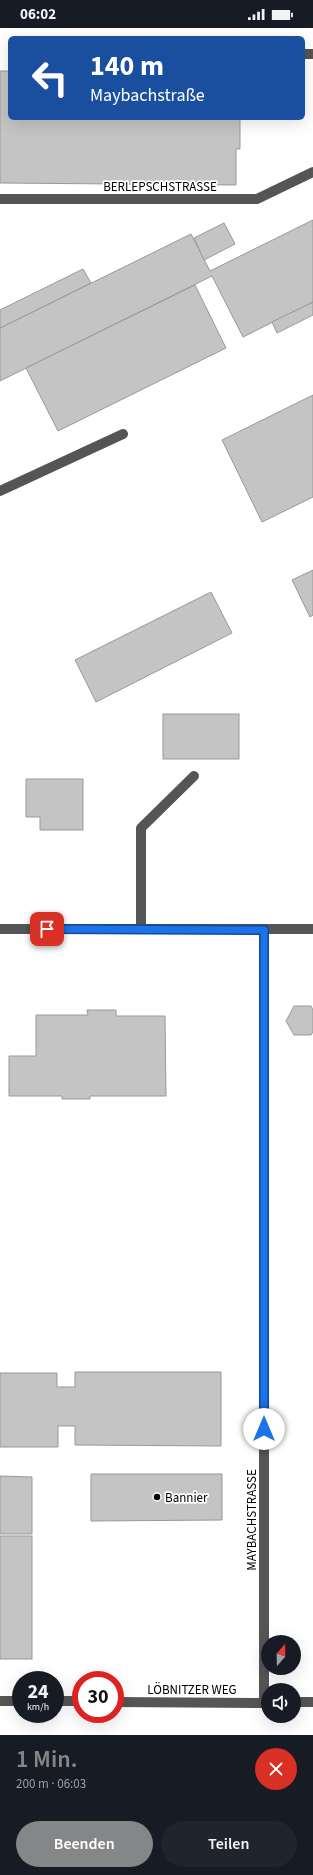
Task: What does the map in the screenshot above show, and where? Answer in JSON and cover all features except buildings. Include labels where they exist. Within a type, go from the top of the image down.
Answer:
[{"type":"street","name":"BERLEPSCHSTRASSE","points":[[0,199],[257,199],[313,172]]},
{"type":"street","points":[[0,491],[123,434]]},
{"type":"street","points":[[141,929],[141,828],[194,776]]},
{"type":"street","points":[[0,929],[313,929]]},
{"type":"street","name":"MAYBACHSTRASSE","points":[[264,930],[266,1683]]},
{"type":"street","points":[[0,1701],[12,1701]]},
{"type":"street","name":"LÖBNITZER WEG","points":[[124,1702],[261,1703]]},
{"type":"street","points":[[301,1702],[313,1702]]},
{"type":"place","name":"Bannier","points":[[157,1497]]},
{"type":"route","points":[[47,929],[264,930],[264,1429]]}]
